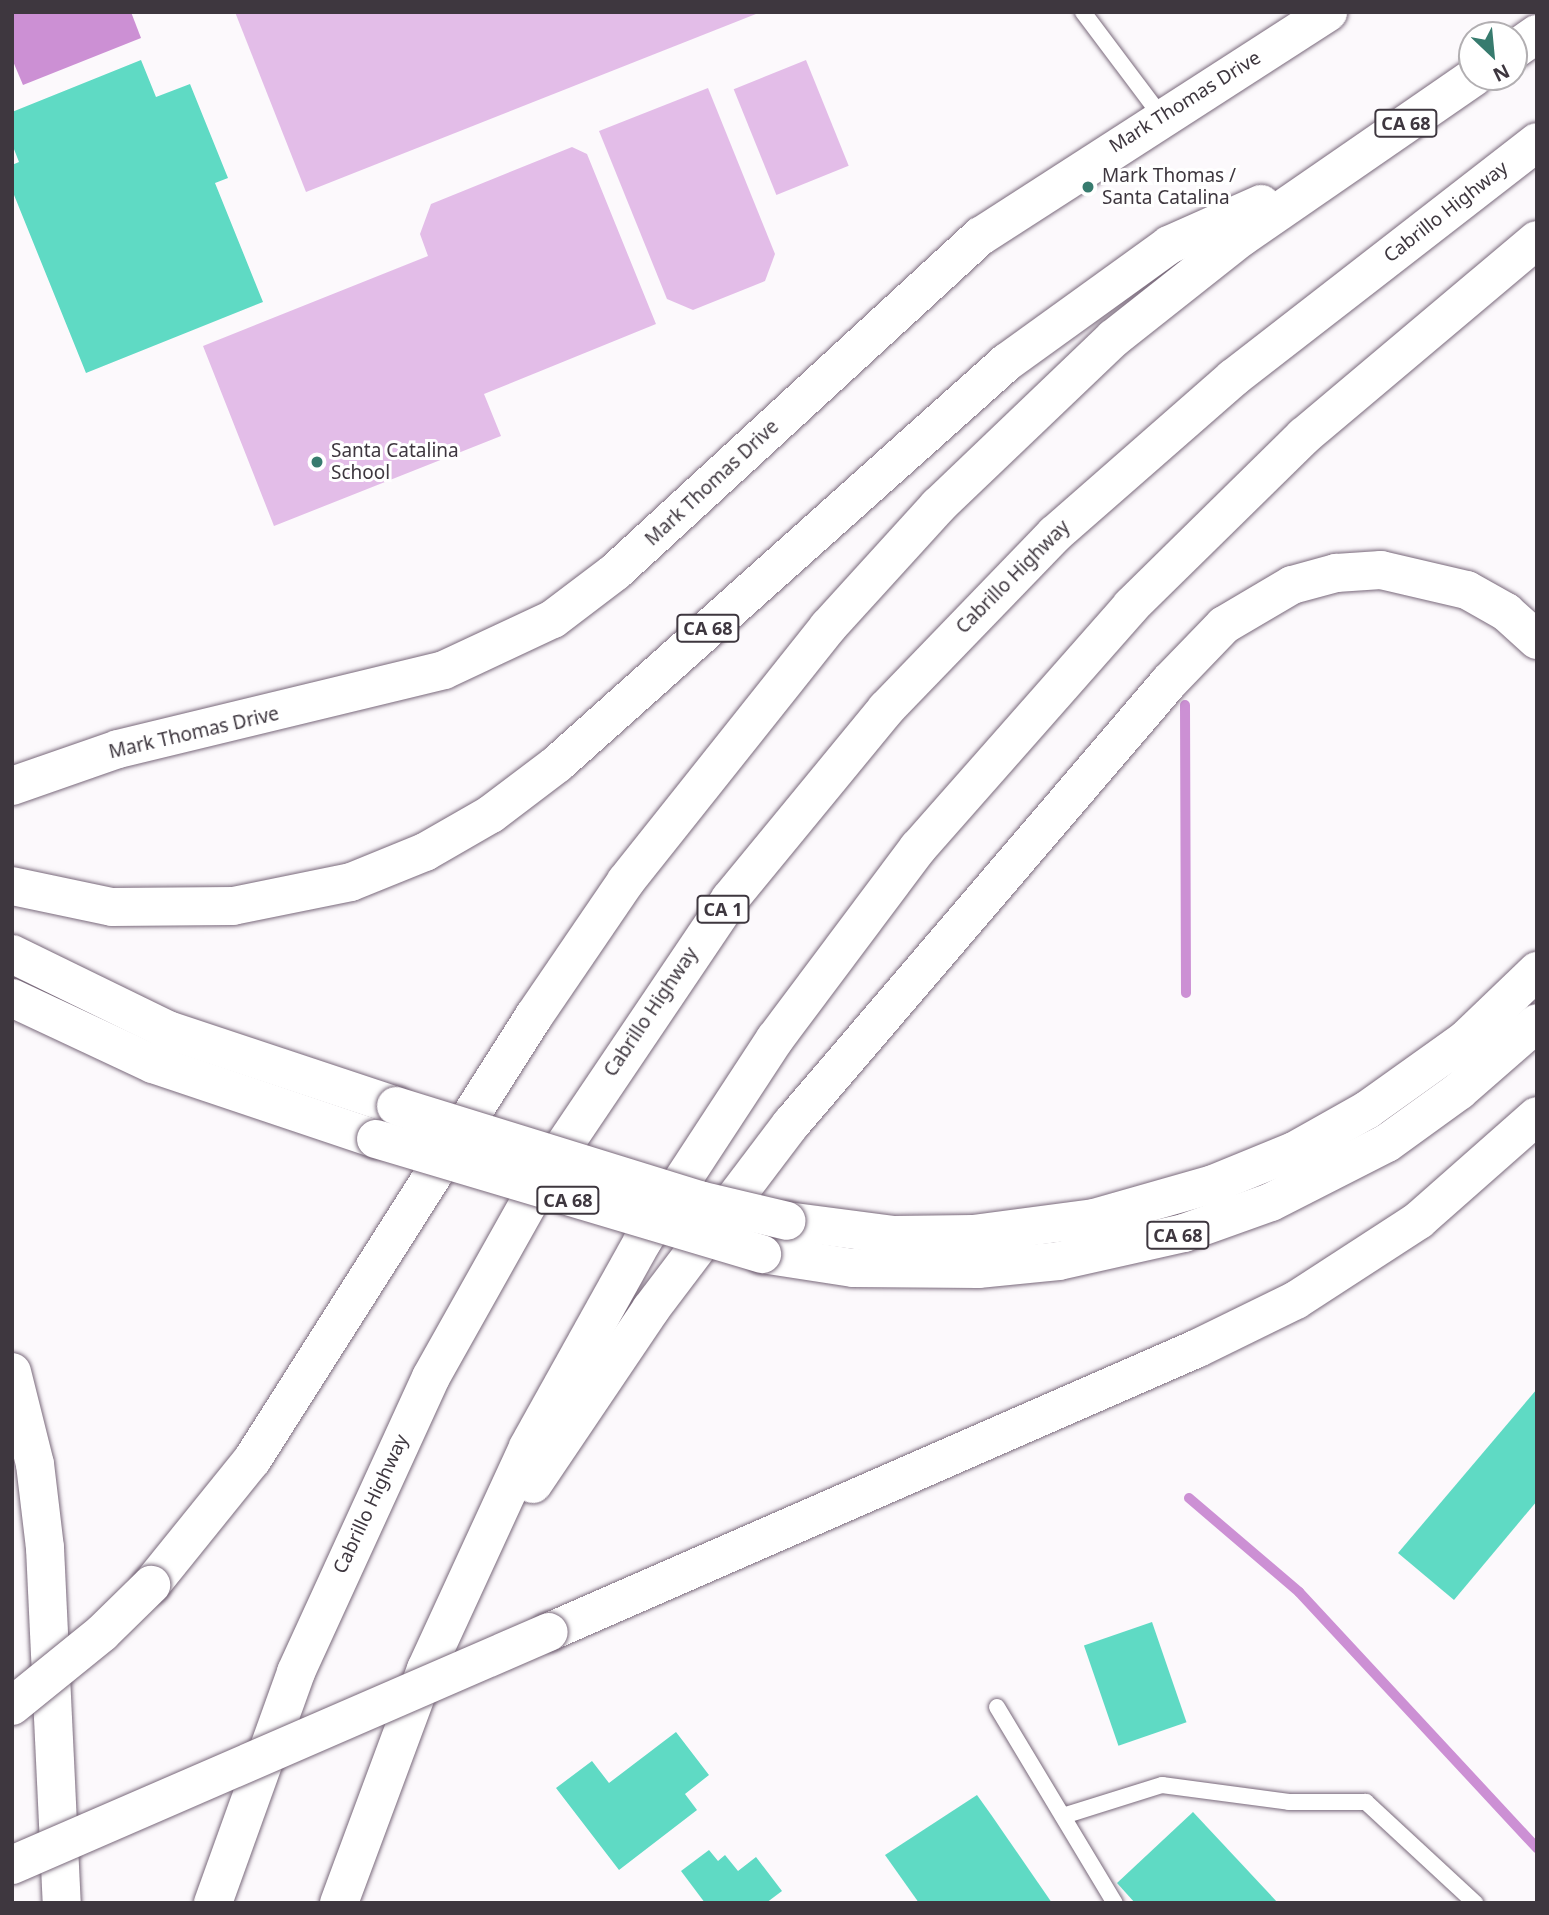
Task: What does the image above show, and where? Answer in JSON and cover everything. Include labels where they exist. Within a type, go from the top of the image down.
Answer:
[{"type":"main road","name":"Mark Thomas Drive","points":[[12,786],[118,749],[444,670],[553,619],[645,545],[943,267],[1161,116],[1328,12]]},
{"type":"main road","name":"CA 68","points":[[12,886],[112,906],[233,906],[351,882],[425,852],[491,814],[557,764],[946,413],[1059,322],[1169,245],[1339,168],[1458,88]]},
{"type":"main road","name":"Cabrillo Highway","points":[[214,1903],[296,1672],[431,1377],[546,1172],[730,899],[886,709],[1055,534],[1223,386],[1537,142]]},
{"type":"main road","points":[[12,1706],[102,1633],[151,1585],[252,1460],[580,947],[775,688],[938,506],[1054,392],[1177,285],[1339,168]]},
{"type":"main road","points":[[339,1903],[396,1742],[460,1592],[528,1447],[642,1242],[775,1039],[910,858],[1076,664],[1244,491],[1394,357],[1537,240]]},
{"type":"main road","points":[[460,1592],[651,1308],[743,1184],[1205,642],[1275,592],[1358,570],[1404,572],[1467,590],[1506,612],[1537,640]]},
{"type":"main road","points":[[12,954],[168,1030],[396,1106],[688,1197],[787,1221],[894,1235],[973,1234],[1094,1217],[1213,1184],[1294,1151],[1367,1110],[1465,1040],[1537,971]]},
{"type":"main road","name":"CA 68","points":[[12,998],[153,1064],[376,1139],[762,1254],[853,1268],[978,1269],[1059,1261],[1184,1233],[1271,1202],[1387,1143],[1459,1091],[1537,1023]]},
{"type":"main road","points":[[12,1865],[1198,1348],[1296,1300],[1419,1220],[1537,1116]]},
{"type":"main road","points":[[12,1371],[35,1464],[45,1548],[62,1903]]},
{"type":"lane","points":[[1083,12],[1161,116]]},
{"type":"lane","points":[[998,1707],[1115,1903]]},
{"type":"lane","points":[[1063,1816],[1162,1785],[1289,1802],[1366,1802],[1475,1903]]},
{"type":"shaded area","points":[[12,12],[131,12],[141,38],[23,85],[12,59]]},
{"type":"shaded area","points":[[235,12],[761,12],[306,192]]},
{"type":"shaded area","points":[[806,60],[849,166],[776,195],[734,89]]},
{"type":"shaded area","points":[[708,88],[775,254],[765,281],[693,310],[667,299],[599,131]]},
{"type":"shaded area","points":[[572,147],[587,154],[656,324],[484,394],[501,436],[274,526],[203,346],[428,256],[420,234],[431,204]]},
{"type":"building","points":[[141,60],[156,97],[190,84],[228,178],[215,183],[263,302],[86,373],[12,190],[12,165],[19,162],[12,144],[12,112]]},
{"type":"building","points":[[1537,1389],[1537,1501],[1454,1600],[1398,1553]]},
{"type":"building","points":[[1152,1622],[1187,1722],[1118,1746],[1084,1645]]},
{"type":"building","points":[[676,1732],[709,1775],[685,1794],[697,1810],[619,1870],[556,1788],[592,1761],[609,1783]]},
{"type":"building","points":[[977,1795],[1052,1903],[919,1903],[885,1855]]},
{"type":"building","points":[[1193,1812],[1278,1903],[1135,1903],[1117,1883]]},
{"type":"building","points":[[709,1850],[718,1861],[725,1855],[738,1871],[756,1857],[782,1891],[766,1903],[705,1903],[681,1871]]},
{"type":"waterway","points":[[1185,705],[1186,993]]},
{"type":"waterway","points":[[1189,1498],[1299,1592],[1537,1848]]},
{"type":"place","name":"Mark Thomas / Santa Catalina","points":[[1088,187]]},
{"type":"place","name":"Santa Catalina School","points":[[317,462]]}]
